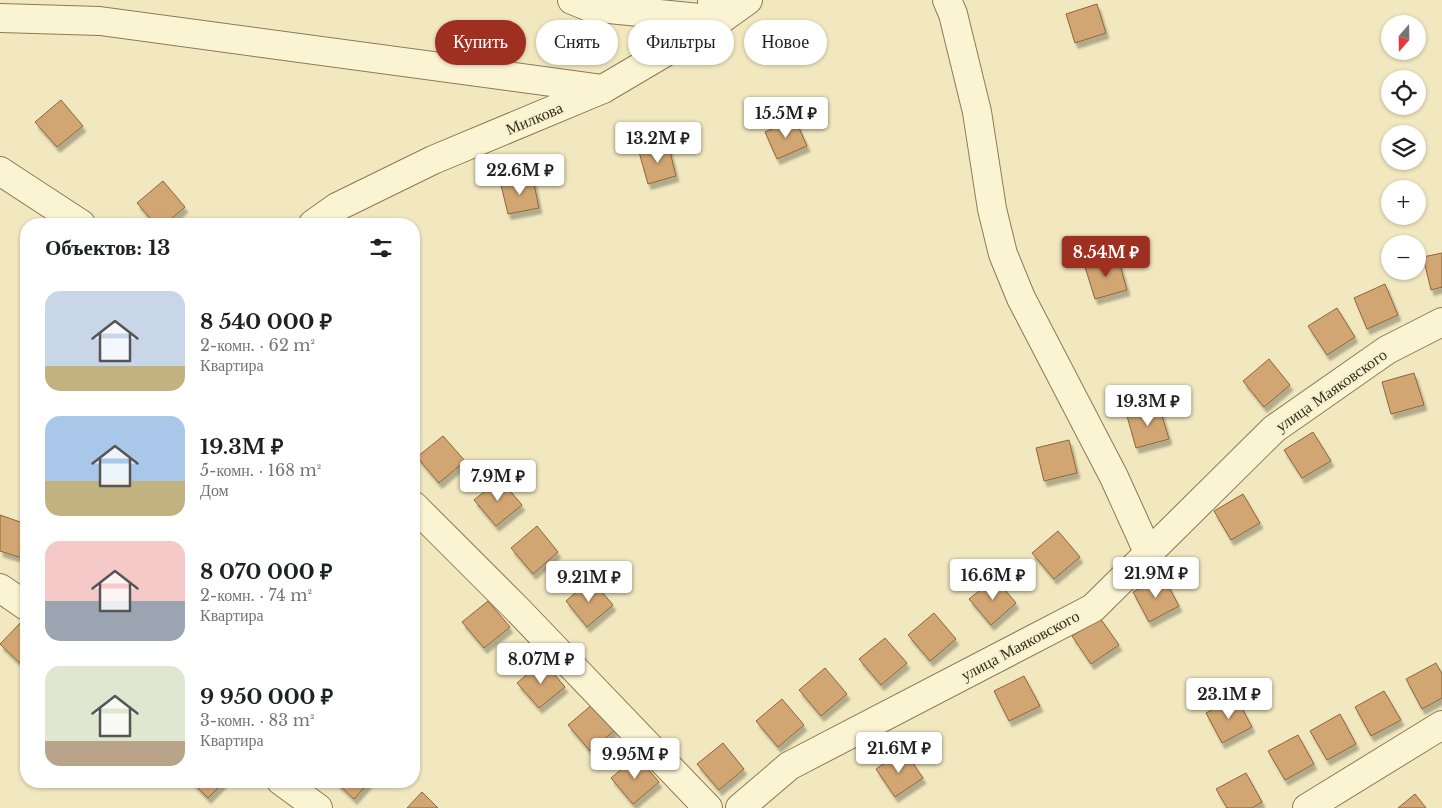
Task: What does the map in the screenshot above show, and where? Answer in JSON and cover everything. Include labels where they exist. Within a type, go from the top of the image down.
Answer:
[{"type":"lane","points":[[572,0],[589,7],[716,10]]},
{"type":"lane","name":"Милкова","points":[[321,218],[336,207],[433,160],[603,88],[716,10],[748,0]]},
{"type":"lane","points":[[947,0],[953,14],[977,112],[992,209],[1004,254],[1021,298],[1114,477],[1148,552]]},
{"type":"lane","points":[[0,18],[100,21],[603,88]]},
{"type":"lane","points":[[0,171],[72,218]]},
{"type":"lane","name":"улица Маяковского","points":[[740,808],[789,766],[1093,608],[1274,429],[1387,350],[1442,322]]},
{"type":"lane","points":[[420,512],[517,609],[708,808]]},
{"type":"lane","points":[[0,588],[20,602]]},
{"type":"lane","points":[[1307,808],[1442,725]]},
{"type":"lane","points":[[291,788],[318,808]]},
{"type":"building","points":[[1097,4],[1106,33],[1075,43],[1066,14]]},
{"type":"building","points":[[61,100],[83,126],[57,147],[35,122]]},
{"type":"building","points":[[795,119],[807,146],[777,159],[765,132]]},
{"type":"building","points":[[668,144],[676,176],[648,184],[639,152]]},
{"type":"building","points":[[533,179],[539,208],[508,214],[501,185]]},
{"type":"building","points":[[163,181],[185,207],[172,218],[150,218],[137,203]]},
{"type":"building","points":[[1442,253],[1442,287],[1431,290],[1426,269],[1426,256]]},
{"type":"building","points":[[1118,258],[1127,290],[1095,299],[1085,267]]},
{"type":"building","points":[[1385,284],[1398,315],[1367,329],[1354,298]]},
{"type":"building","points":[[1337,308],[1355,337],[1327,355],[1308,326]]},
{"type":"building","points":[[1269,359],[1290,385],[1264,407],[1243,381]]},
{"type":"building","points":[[1414,373],[1424,405],[1391,414],[1382,382]]},
{"type":"building","points":[[1159,406],[1169,439],[1136,448],[1127,416]]},
{"type":"building","points":[[1313,432],[1331,461],[1302,478],[1284,450]]},
{"type":"building","points":[[443,436],[465,461],[439,483],[420,461],[420,455]]},
{"type":"building","points":[[1069,440],[1077,473],[1044,481],[1036,448]]},
{"type":"building","points":[[500,479],[522,505],[496,526],[474,500]]},
{"type":"building","points":[[1243,494],[1260,523],[1231,540],[1214,511]]},
{"type":"building","points":[[0,515],[20,522],[20,557],[0,551]]},
{"type":"building","points":[[537,526],[558,552],[533,574],[511,548]]},
{"type":"building","points":[[1058,531],[1080,557],[1054,579],[1032,553]]},
{"type":"building","points":[[1163,576],[1179,606],[1149,622],[1133,592]]},
{"type":"building","points":[[995,578],[1016,603],[991,625],[969,599]]},
{"type":"building","points":[[591,579],[613,605],[587,627],[566,601]]},
{"type":"building","points":[[488,601],[510,627],[484,648],[462,622]]},
{"type":"building","points":[[934,613],[956,639],[930,661],[908,635]]},
{"type":"building","points":[[1100,618],[1119,645],[1091,664],[1072,636]]},
{"type":"building","points":[[20,623],[20,663],[0,644]]},
{"type":"building","points":[[885,638],[907,663],[881,685],[859,659]]},
{"type":"building","points":[[543,661],[565,687],[539,708],[517,683]]},
{"type":"building","points":[[1436,663],[1442,674],[1442,698],[1422,709],[1406,679]]},
{"type":"building","points":[[825,668],[847,694],[821,716],[799,690]]},
{"type":"building","points":[[1024,676],[1040,706],[1009,721],[994,691]]},
{"type":"building","points":[[1384,691],[1401,720],[1371,736],[1355,707]]},
{"type":"building","points":[[1236,697],[1252,727],[1222,743],[1206,713]]},
{"type":"building","points":[[782,699],[804,725],[778,747],[756,721]]},
{"type":"building","points":[[594,703],[616,729],[590,751],[568,725]]},
{"type":"building","points":[[1340,714],[1356,744],[1327,760],[1310,731]]},
{"type":"building","points":[[1298,735],[1314,764],[1285,780],[1268,751]]},
{"type":"building","points":[[723,743],[744,769],[719,790],[697,764]]},
{"type":"building","points":[[904,750],[923,778],[895,797],[876,769]]},
{"type":"building","points":[[637,756],[659,782],[633,804],[611,778]]},
{"type":"building","points":[[1246,773],[1262,802],[1252,808],[1227,808],[1216,789]]},
{"type":"building","points":[[198,788],[218,788],[208,798]]},
{"type":"building","points":[[342,788],[364,788],[354,799]]},
{"type":"building","points":[[422,792],[438,808],[407,808]]},
{"type":"building","points":[[1415,794],[1426,808],[1398,808]]}]
